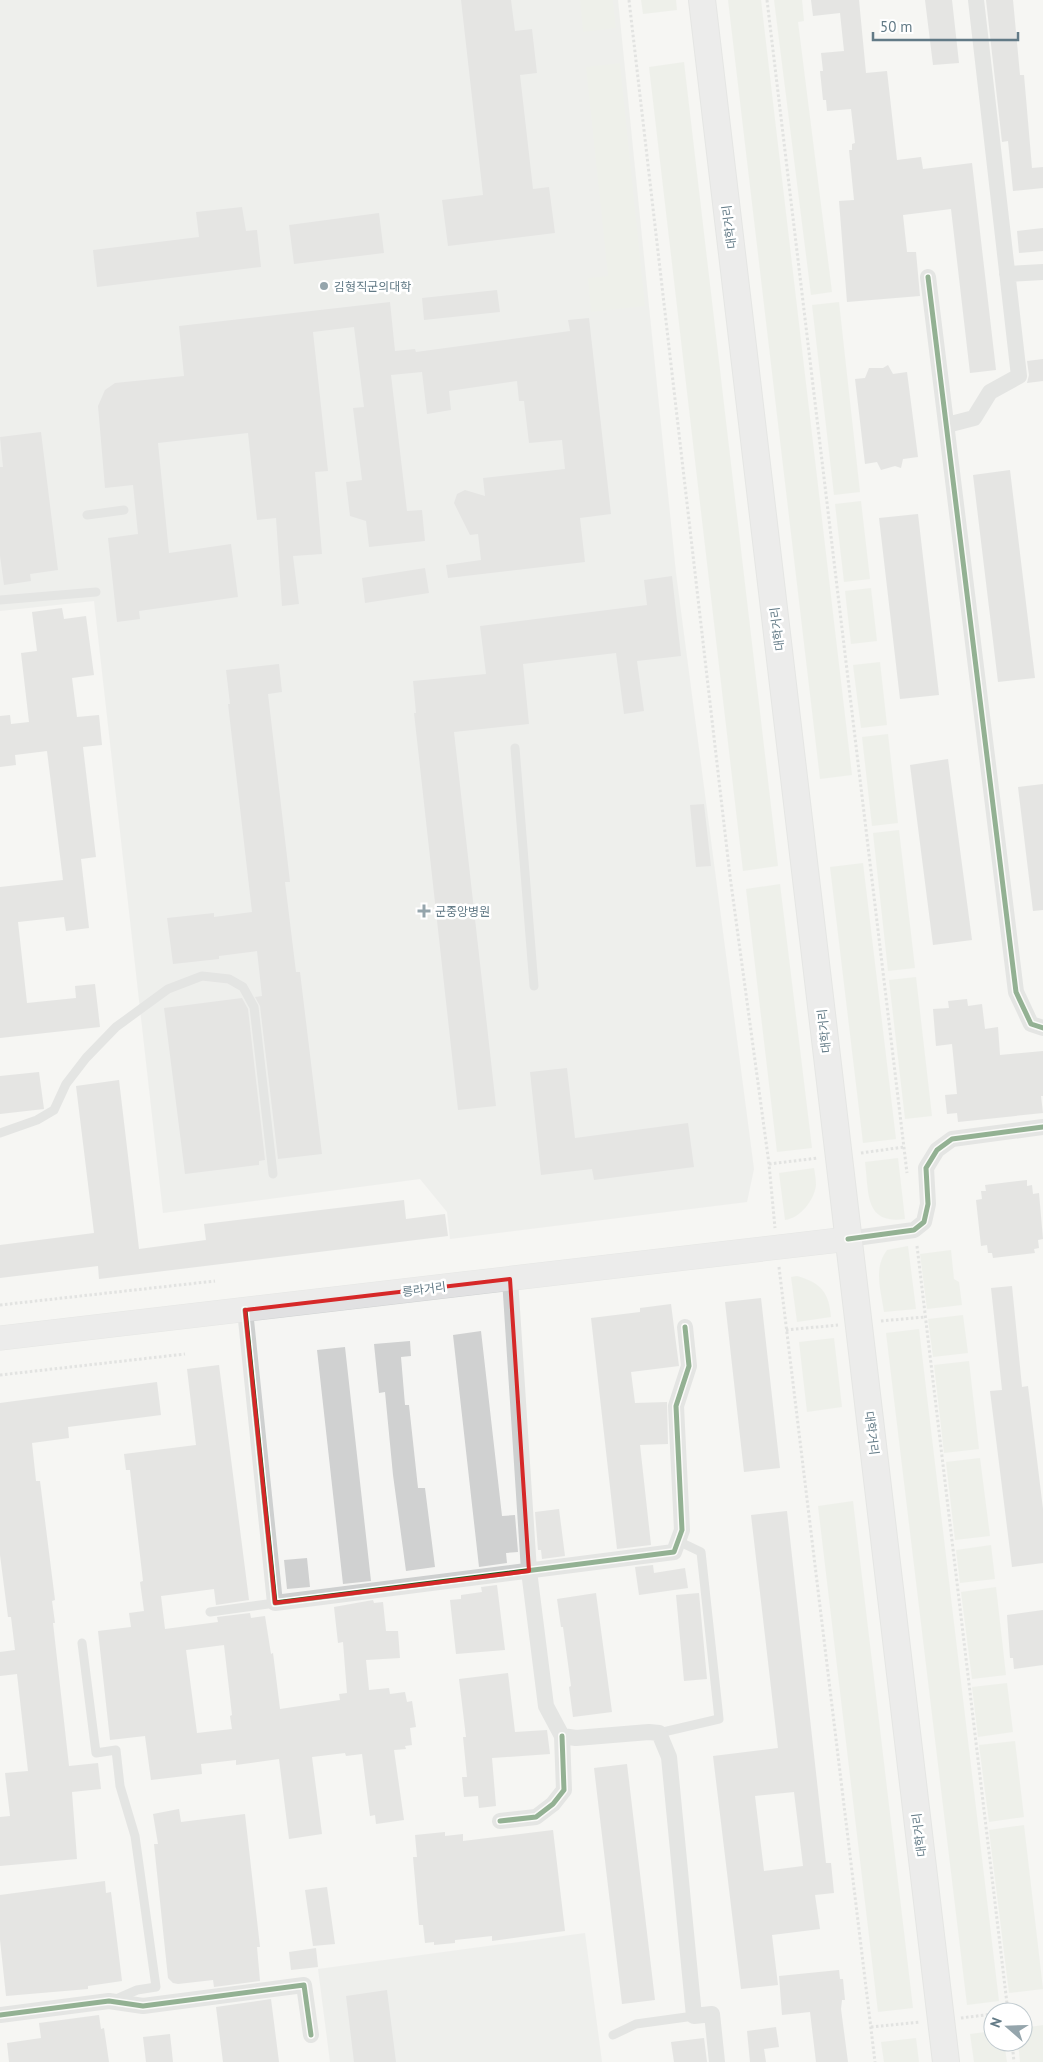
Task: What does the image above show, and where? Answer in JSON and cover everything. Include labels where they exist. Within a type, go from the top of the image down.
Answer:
[{"type":"main road","name":"대학거리","points":[[702,0],[946,2062]]},
{"type":"main road","name":"릉라거리","points":[[0,1338],[848,1239]]},
{"type":"street","points":[[947,425],[974,418],[990,392],[1019,376],[976,0]]},
{"type":"street","points":[[1007,274],[1043,272]]},
{"type":"street","points":[[928,277],[1016,992],[1032,1024],[1043,1028]]},
{"type":"street","points":[[848,1239],[914,1230],[924,1222],[928,1204],[926,1168],[936,1150],[952,1140],[1043,1127]]},
{"type":"street","points":[[500,1821],[536,1817],[553,1804],[564,1790],[562,1736],[546,1706],[529,1571],[510,1279]]},
{"type":"street","points":[[245,1310],[275,1603],[674,1552],[682,1530],[676,1406],[689,1366],[685,1326]]},
{"type":"street","points":[[562,1736],[576,1738],[649,1732],[659,1733],[669,1757],[694,2016],[712,2014],[716,2062]]},
{"type":"street","points":[[0,2015],[109,2002],[143,2006],[304,1985],[311,2035]]},
{"type":"lane","points":[[87,515],[124,510]]},
{"type":"lane","points":[[0,600],[96,592]]},
{"type":"lane","points":[[515,748],[534,986]]},
{"type":"lane","points":[[0,1133],[37,1120],[54,1110],[66,1084],[98,1046],[116,1027],[168,989],[202,976],[229,979],[243,987],[254,1007],[273,1174]]},
{"type":"lane","points":[[659,1733],[719,1719],[701,1552],[678,1541]]},
{"type":"lane","points":[[210,1612],[275,1603]]},
{"type":"lane","points":[[82,1643],[96,1753],[116,1750],[120,1786],[135,1836],[156,1987],[137,1990],[109,2002]]},
{"type":"lane","points":[[613,2035],[636,2024],[694,2016]]},
{"type":"path","points":[[630,0],[730,876],[769,1164],[776,1247],[875,2062]]},
{"type":"path","points":[[767,0],[907,1175]]},
{"type":"path","points":[[914,1230],[1007,2002]]},
{"type":"path","points":[[0,1305],[216,1281]]},
{"type":"path","points":[[0,1375],[185,1354]]},
{"type":"highlighted area","points":[[510,1279],[529,1571],[275,1603],[245,1310]]},
{"type":"shaded area","points":[[0,0],[618,0],[676,573],[754,1169],[747,1202],[450,1239],[447,1212],[420,1179],[163,1213],[94,601],[0,611]]},
{"type":"shaded area","points":[[580,0],[613,0],[616,28],[583,32]]},
{"type":"shaded area","points":[[641,0],[676,0],[677,10],[643,14]]},
{"type":"shaded area","points":[[728,0],[761,0],[852,775],[820,779]]},
{"type":"shaded area","points":[[774,0],[802,0],[804,21],[798,22],[832,292],[811,295]]},
{"type":"shaded area","points":[[684,62],[778,866],[743,871],[649,67]]},
{"type":"shaded area","points":[[620,63],[645,306],[591,312],[588,278],[608,276],[586,67]]},
{"type":"shaded area","points":[[839,302],[860,492],[834,495],[812,305]]},
{"type":"shaded area","points":[[861,501],[870,579],[844,582],[835,504]]},
{"type":"shaded area","points":[[871,588],[877,641],[851,644],[845,591]]},
{"type":"shaded area","points":[[880,662],[887,725],[861,728],[853,665]]},
{"type":"shaded area","points":[[888,734],[898,823],[872,826],[862,737]]},
{"type":"shaded area","points":[[899,830],[915,968],[888,971],[873,833]]},
{"type":"shaded area","points":[[863,863],[896,1139],[863,1143],[830,867]]},
{"type":"shaded area","points":[[780,884],[812,1148],[777,1152],[746,889]]},
{"type":"shaded area","points":[[916,977],[932,1116],[905,1119],[889,980]]},
{"type":"shaded area","points":[[898,1158],[905,1219],[892,1220],[882,1217],[875,1212],[871,1204],[865,1162]]},
{"type":"shaded area","points":[[814,1168],[816,1185],[809,1203],[796,1216],[785,1220],[779,1173]]},
{"type":"shaded area","points":[[908,1246],[916,1309],[884,1312],[879,1280],[880,1265],[887,1250]]},
{"type":"shaded area","points":[[951,1250],[954,1279],[959,1282],[962,1305],[927,1309],[920,1254]]},
{"type":"shaded area","points":[[797,1276],[818,1285],[826,1295],[831,1317],[797,1322],[791,1277]]},
{"type":"shaded area","points":[[963,1315],[968,1353],[933,1357],[928,1319]]},
{"type":"shaded area","points":[[919,1329],[999,2001],[967,2005],[886,1333]]},
{"type":"shaded area","points":[[834,1338],[842,1407],[807,1412],[799,1342]]},
{"type":"shaded area","points":[[969,1361],[979,1449],[944,1453],[934,1365]]},
{"type":"shaded area","points":[[980,1458],[990,1536],[955,1540],[946,1462]]},
{"type":"shaded area","points":[[853,1501],[913,2008],[878,2012],[818,1506]]},
{"type":"shaded area","points":[[991,1545],[995,1579],[960,1583],[956,1550]]},
{"type":"shaded area","points":[[996,1587],[1006,1675],[972,1679],[961,1592]]},
{"type":"shaded area","points":[[1007,1683],[1013,1732],[978,1737],[972,1687]]},
{"type":"shaded area","points":[[1015,1741],[1024,1817],[989,1822],[979,1745]]},
{"type":"shaded area","points":[[1024,1825],[1043,1989],[1009,1993],[989,1830]]},
{"type":"shaded area","points":[[585,1933],[602,2062],[330,2062],[318,1969]]},
{"type":"shaded area","points":[[1043,2025],[1043,2062],[1020,2062],[1019,2052],[1033,2052],[1033,2026]]},
{"type":"shaded area","points":[[983,2032],[983,2052],[1006,2052],[1007,2062],[974,2062],[970,2034]]},
{"type":"shaded area","points":[[916,2038],[919,2062],[884,2062],[881,2042]]},
{"type":"building","points":[[461,0],[511,0],[515,31],[532,29],[537,73],[520,75],[533,189],[549,187],[555,233],[448,246],[442,200],[483,195]]},
{"type":"building","points":[[811,0],[859,0],[866,73],[887,71],[897,160],[921,157],[923,169],[972,163],[996,370],[970,373],[951,209],[903,215],[907,252],[916,252],[920,296],[847,302],[839,201],[854,200],[849,150],[852,150],[852,144],[855,143],[851,109],[827,111],[826,100],[823,100],[820,71],[823,71],[821,53],[844,51],[840,13],[813,16]]},
{"type":"building","points":[[925,0],[952,0],[959,63],[933,65]]},
{"type":"building","points":[[986,0],[1013,0],[1020,75],[1024,75],[1032,168],[1043,167],[1043,188],[1013,191],[1008,141],[1002,142]]},
{"type":"building","points":[[242,207],[246,231],[257,230],[261,267],[97,287],[93,250],[199,237],[196,212]]},
{"type":"building","points":[[379,213],[384,253],[294,264],[289,225]]},
{"type":"building","points":[[1043,228],[1043,251],[1019,253],[1017,231]]},
{"type":"building","points":[[497,290],[500,312],[424,320],[422,298]]},
{"type":"building","points":[[390,302],[395,351],[415,349],[416,352],[570,331],[568,320],[589,318],[611,514],[580,518],[585,562],[448,578],[446,565],[481,560],[478,534],[470,535],[454,503],[457,494],[465,490],[485,496],[483,478],[565,469],[562,440],[529,443],[524,401],[519,401],[517,381],[449,391],[451,410],[427,414],[422,372],[391,375],[407,511],[422,510],[425,541],[369,547],[366,521],[350,516],[346,482],[362,480],[353,408],[364,407],[354,327],[313,332],[328,471],[315,472],[322,554],[293,556],[299,604],[282,606],[276,518],[257,520],[248,433],[158,443],[169,553],[231,544],[238,597],[139,611],[140,619],[117,622],[108,538],[138,534],[133,485],[105,488],[98,406],[105,390],[115,383],[184,376],[179,326]]},
{"type":"building","points":[[1043,359],[1043,381],[1027,383],[1029,375],[1027,361]]},
{"type":"building","points":[[888,365],[893,374],[907,372],[918,457],[903,459],[901,468],[895,466],[881,470],[877,462],[865,464],[855,379],[865,378],[869,368],[883,368]]},
{"type":"building","points":[[41,432],[58,570],[30,574],[31,581],[4,585],[0,556],[0,467],[3,467],[0,437]]},
{"type":"building","points":[[1010,470],[1035,678],[998,682],[973,475]]},
{"type":"building","points":[[918,514],[939,695],[900,699],[879,518]]},
{"type":"building","points":[[425,568],[429,593],[365,603],[362,578]]},
{"type":"building","points":[[672,576],[681,656],[637,661],[644,711],[624,714],[616,653],[523,664],[529,724],[454,732],[496,1106],[458,1110],[414,713],[416,713],[413,681],[486,674],[480,626],[647,605],[644,580]]},
{"type":"building","points":[[62,608],[64,619],[86,616],[94,675],[72,678],[77,717],[99,715],[102,745],[83,747],[96,857],[81,859],[89,928],[66,931],[64,917],[18,922],[27,1003],[76,998],[75,986],[95,984],[100,1027],[0,1038],[0,887],[63,880],[47,751],[15,755],[16,765],[0,767],[0,716],[10,715],[11,724],[29,722],[21,653],[37,651],[32,612]]},
{"type":"building","points":[[279,664],[282,692],[268,694],[290,882],[285,882],[296,972],[300,972],[322,1154],[278,1159],[260,1006],[255,997],[262,996],[257,951],[219,956],[219,959],[173,964],[167,918],[214,913],[214,917],[252,912],[228,704],[230,704],[226,670]]},
{"type":"building","points":[[948,759],[972,940],[933,945],[910,765]]},
{"type":"building","points":[[1043,784],[1043,910],[1033,911],[1018,787]]},
{"type":"building","points":[[704,804],[711,866],[696,867],[690,805]]},
{"type":"building","points":[[242,998],[248,1009],[265,1160],[259,1161],[259,1165],[185,1174],[164,1008]]},
{"type":"building","points":[[967,999],[968,1006],[982,1004],[985,1029],[998,1027],[1000,1055],[1043,1051],[1043,1096],[1041,1096],[1043,1113],[958,1122],[957,1113],[947,1114],[945,1095],[957,1094],[952,1044],[936,1046],[933,1009],[949,1008],[948,1001]]},
{"type":"building","points":[[567,1068],[575,1138],[688,1123],[694,1167],[594,1180],[592,1169],[541,1175],[530,1072]]},
{"type":"building","points":[[39,1072],[44,1109],[0,1114],[0,1076]]},
{"type":"building","points":[[119,1080],[139,1249],[206,1240],[204,1224],[404,1200],[406,1219],[445,1214],[448,1236],[99,1279],[98,1266],[0,1278],[0,1245],[94,1233],[76,1086]]},
{"type":"building","points":[[1027,1180],[1027,1186],[1032,1185],[1033,1194],[1039,1193],[1043,1239],[1038,1240],[1039,1248],[1034,1249],[1035,1253],[993,1258],[992,1253],[988,1253],[987,1245],[981,1246],[976,1200],[982,1199],[981,1191],[986,1191],[985,1185]]},
{"type":"building","points":[[1012,1286],[1022,1387],[1028,1386],[1043,1509],[1043,1563],[1012,1567],[990,1391],[1002,1390],[991,1288]]},
{"type":"building","points":[[761,1298],[780,1468],[744,1472],[725,1302]]},
{"type":"building","points":[[671,1304],[679,1366],[631,1372],[635,1403],[667,1402],[668,1444],[640,1445],[651,1545],[617,1549],[591,1318],[640,1312],[640,1308]]},
{"type":"building","points":[[481,1331],[502,1516],[515,1515],[518,1552],[506,1553],[507,1563],[479,1567],[453,1335]]},
{"type":"building","points":[[410,1341],[411,1356],[401,1357],[405,1405],[409,1405],[418,1488],[425,1488],[435,1567],[406,1571],[393,1475],[385,1392],[379,1393],[374,1344]]},
{"type":"building","points":[[345,1347],[371,1581],[343,1584],[317,1350]]},
{"type":"building","points":[[219,1365],[249,1600],[216,1605],[214,1589],[161,1596],[165,1629],[218,1622],[217,1617],[250,1613],[251,1618],[265,1616],[271,1654],[273,1653],[280,1709],[340,1700],[339,1694],[347,1693],[343,1642],[338,1643],[334,1607],[373,1600],[374,1603],[383,1602],[386,1631],[398,1631],[400,1658],[366,1660],[369,1690],[389,1688],[390,1694],[405,1692],[407,1702],[412,1701],[416,1727],[410,1728],[412,1745],[405,1746],[406,1749],[394,1750],[404,1820],[376,1824],[375,1815],[370,1816],[362,1754],[346,1756],[345,1753],[312,1757],[322,1834],[289,1839],[279,1759],[236,1765],[236,1760],[201,1764],[202,1774],[151,1780],[145,1736],[110,1740],[98,1631],[131,1627],[129,1613],[144,1611],[140,1582],[143,1581],[130,1470],[126,1470],[124,1454],[196,1445],[187,1369]],"holes":[[[224,1645],[232,1715],[230,1716],[232,1729],[197,1733],[186,1650]]]},
{"type":"building","points":[[157,1382],[161,1415],[68,1427],[69,1438],[32,1443],[36,1481],[40,1481],[55,1600],[52,1601],[55,1623],[53,1623],[69,1766],[98,1763],[101,1789],[72,1792],[77,1859],[0,1866],[0,1817],[10,1816],[5,1773],[28,1771],[17,1674],[0,1676],[0,1652],[15,1650],[11,1617],[8,1617],[0,1555],[0,1403]]},
{"type":"building","points":[[559,1509],[565,1556],[542,1559],[541,1550],[538,1550],[535,1512]]},
{"type":"building","points":[[787,1511],[826,1863],[831,1863],[834,1893],[815,1895],[820,1929],[772,1935],[778,1985],[741,1989],[713,1756],[778,1748],[751,1515]],"holes":[[[794,1792],[803,1866],[764,1871],[755,1796]]]},
{"type":"building","points":[[307,1558],[310,1587],[287,1589],[284,1560]]},
{"type":"building","points":[[653,1565],[654,1573],[685,1568],[688,1588],[639,1595],[635,1567]]},
{"type":"building","points":[[497,1585],[505,1650],[456,1654],[450,1600],[461,1599],[461,1595],[482,1592],[481,1587]]},
{"type":"building","points":[[596,1593],[612,1712],[573,1717],[563,1627],[561,1627],[557,1599]]},
{"type":"building","points":[[699,1593],[707,1679],[684,1681],[676,1595]]},
{"type":"building","points":[[1043,1610],[1043,1665],[1014,1669],[1013,1658],[1010,1658],[1007,1615]]},
{"type":"building","points":[[508,1673],[515,1732],[547,1730],[550,1754],[492,1758],[496,1806],[479,1808],[478,1796],[464,1797],[462,1777],[467,1777],[463,1737],[466,1737],[459,1679]]},
{"type":"building","points":[[627,1764],[655,2000],[622,2004],[594,1768]]},
{"type":"building","points":[[179,1809],[181,1822],[245,1814],[260,1947],[257,1947],[260,1981],[214,1987],[213,1980],[178,1984],[173,1983],[168,1978],[154,1844],[158,1844],[153,1814]]},
{"type":"building","points":[[553,1830],[565,1931],[492,1941],[492,1936],[455,1940],[455,1943],[434,1945],[434,1942],[425,1943],[423,1925],[419,1925],[413,1857],[417,1857],[415,1835],[445,1832],[445,1836],[463,1834],[463,1841]]},
{"type":"building","points":[[105,1881],[106,1893],[111,1892],[122,1981],[88,1986],[88,1989],[6,1996],[0,1940],[0,1895]]},
{"type":"building","points":[[327,1887],[335,1944],[313,1946],[305,1890]]},
{"type":"building","points":[[316,1948],[318,1967],[291,1970],[289,1952]]},
{"type":"building","points":[[839,1970],[840,1979],[843,1979],[845,2000],[842,2000],[841,2009],[848,2062],[816,2062],[810,2012],[782,2015],[779,1976]]},
{"type":"building","points":[[387,1990],[396,2062],[354,2062],[346,1996]]},
{"type":"building","points":[[271,1999],[279,2062],[223,2062],[216,2007]]},
{"type":"building","points":[[99,2015],[101,2029],[104,2028],[109,2062],[9,2062],[7,2043],[41,2038],[39,2023]]},
{"type":"building","points":[[776,2027],[779,2047],[764,2049],[766,2062],[750,2062],[747,2031]]},
{"type":"building","points":[[170,2034],[173,2062],[146,2062],[143,2037]]},
{"type":"building","points":[[704,2038],[707,2062],[674,2062],[671,2042]]},
{"type":"cycle path","points":[[928,277],[1016,992],[1031,1024],[1043,1028]]},
{"type":"cycle path","points":[[848,1239],[914,1230],[924,1222],[928,1204],[926,1168],[937,1150],[952,1139],[1043,1127]]},
{"type":"cycle path","points":[[245,1310],[275,1603],[674,1552],[682,1530],[676,1406],[689,1366],[685,1327]]},
{"type":"cycle path","points":[[500,1821],[536,1817],[553,1804],[564,1790],[562,1736]]},
{"type":"cycle path","points":[[0,2015],[109,2001],[143,2006],[304,1985],[311,2035]]},
{"type":"place","name":"김형직군의대학","points":[[324,286]]},
{"type":"place","name":"군중앙병원","points":[[424,911]]}]
